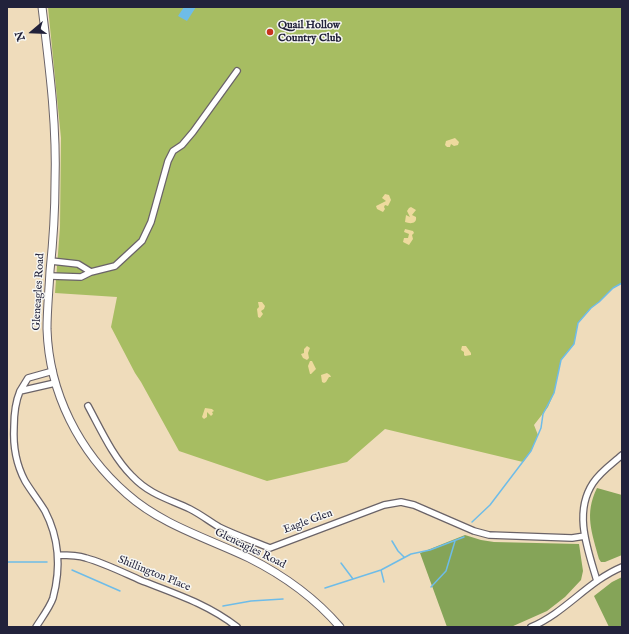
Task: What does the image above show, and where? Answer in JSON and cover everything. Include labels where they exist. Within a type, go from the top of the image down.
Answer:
[{"type":"street","name":"Gleneagles Road","points":[[42,7],[55,138],[55,183],[47,331],[52,371],[66,412],[82,443],[95,461],[127,494],[149,510],[177,527],[250,558],[277,573],[312,600],[340,627]]},
{"type":"street","points":[[50,276],[81,277],[91,272],[115,266],[142,241],[151,222],[168,161],[173,151],[182,145],[193,132],[237,71]]},
{"type":"street","points":[[51,261],[78,264],[91,272]]},
{"type":"street","points":[[36,627],[52,599],[58,574],[58,555],[54,534],[48,518],[24,480],[16,457],[14,432],[15,409],[20,391],[28,378],[52,371]]},
{"type":"street","points":[[20,391],[55,383]]},
{"type":"street","name":"Eagle Glen","points":[[88,406],[121,463],[144,487],[164,498],[191,509],[220,527],[270,548],[384,505],[401,502],[414,505],[474,531],[489,535],[572,538],[585,536]]},
{"type":"street","points":[[597,581],[585,536],[583,516],[584,507],[590,488],[603,471],[622,455]]},
{"type":"street","name":"Shillington Place","points":[[58,555],[73,555],[86,558],[113,568],[200,604],[237,627]]},
{"type":"street","points":[[531,627],[556,613],[597,581],[622,567]]},
{"type":"green space","points":[[48,7],[622,7],[622,283],[613,288],[591,308],[578,323],[574,344],[561,360],[554,393],[548,407],[534,425],[538,435],[531,451],[523,462],[385,429],[347,462],[267,481],[179,451],[111,327],[117,297],[55,293],[60,227],[61,138]]},
{"type":"green space","points":[[597,488],[622,495],[622,555],[605,562],[601,562],[599,559],[590,524],[591,506]]},
{"type":"green space","points":[[465,535],[494,542],[579,544],[583,571],[581,580],[565,597],[547,611],[511,627],[447,627],[420,553]]},
{"type":"green space","points":[[622,577],[622,627],[609,627],[594,596],[612,582]]},
{"type":"sand","points":[[455,138],[459,142],[458,145],[454,146],[451,144],[450,147],[447,147],[445,145],[446,141]]},
{"type":"sand","points":[[385,194],[389,195],[391,200],[388,206],[385,205],[383,212],[377,209],[376,206],[386,201],[382,198]]},
{"type":"sand","points":[[411,207],[416,210],[412,215],[416,217],[416,219],[413,223],[405,222],[406,215],[410,217],[407,211]]},
{"type":"sand","points":[[405,229],[413,231],[414,233],[412,235],[413,239],[409,245],[403,242],[404,238],[408,238],[409,234],[404,232]]},
{"type":"sand","points":[[258,302],[262,302],[265,306],[261,311],[263,314],[260,318],[258,317],[257,309],[259,307]]},
{"type":"sand","points":[[307,346],[310,348],[308,353],[309,358],[307,360],[303,358],[301,354],[304,353],[304,349]]},
{"type":"sand","points":[[462,346],[466,346],[471,355],[464,355],[464,352],[461,350]]},
{"type":"sand","points":[[310,361],[312,361],[316,369],[311,374],[308,366]]},
{"type":"sand","points":[[327,373],[331,377],[329,377],[324,383],[322,382],[321,375]]},
{"type":"sand","points":[[205,408],[212,409],[214,411],[212,412],[213,414],[211,416],[207,412],[207,417],[204,419],[202,417]]},
{"type":"water","points":[[184,7],[196,7],[187,21],[178,16]]},
{"type":"waterway","points":[[472,522],[490,505],[531,451],[541,428],[543,414],[554,393],[561,360],[574,344],[578,323],[591,308],[613,288],[622,283]]},
{"type":"waterway","points":[[325,588],[381,570],[411,554],[430,550],[464,537]]},
{"type":"waterway","points":[[392,541],[404,557]]},
{"type":"waterway","points":[[431,587],[446,571],[455,541]]},
{"type":"waterway","points":[[7,562],[47,562]]},
{"type":"waterway","points":[[341,563],[353,579]]},
{"type":"waterway","points":[[72,570],[120,591]]},
{"type":"waterway","points":[[381,570],[384,582]]},
{"type":"waterway","points":[[223,606],[251,601],[283,599]]},
{"type":"place","name":"Quail Hollow Country Club","points":[[270,32]]}]
